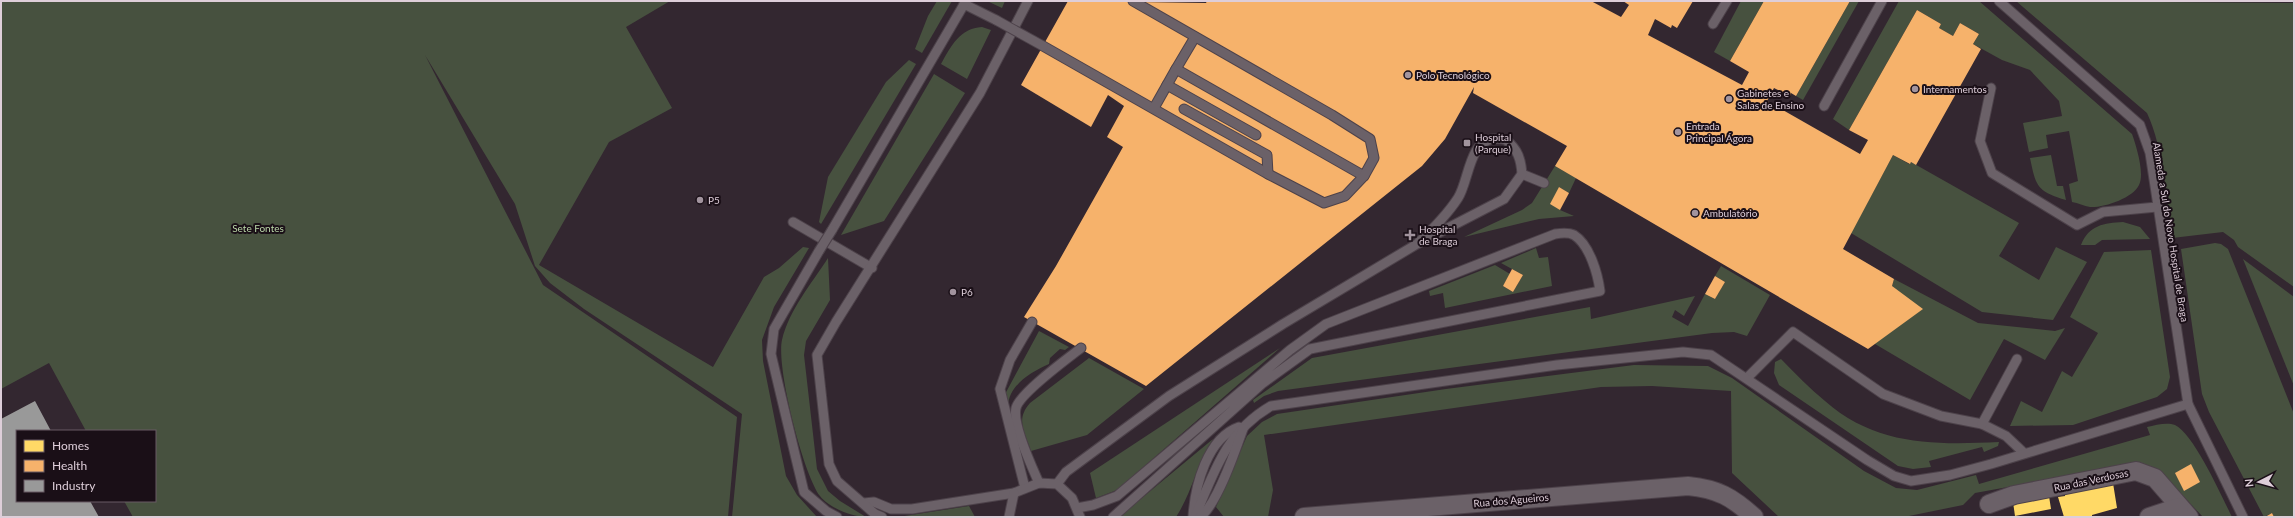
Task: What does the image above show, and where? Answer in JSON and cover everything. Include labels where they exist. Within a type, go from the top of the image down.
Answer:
[{"type":"street","name":"Rua das Verdosas","points":[[1989,504],[2014,495],[2136,471],[2155,478],[2184,512]]},
{"type":"street","name":"Rua dos Agueiros","points":[[1304,517],[1373,514],[1688,486],[1718,491],[1737,501],[1754,517]]},
{"type":"street","name":"Rua das Verdosas","points":[[2149,517],[2184,512]]},
{"type":"lane","points":[[882,517],[875,514],[837,481],[829,464],[817,355],[836,322],[872,268],[980,93],[1028,1]]},
{"type":"lane","points":[[837,517],[826,511],[804,492],[771,354],[774,329],[965,2],[1268,174],[1324,203],[1345,196],[1364,176],[1374,158],[1370,139],[1332,115],[1133,1]]},
{"type":"lane","points":[[1713,24],[1727,1]]},
{"type":"lane","points":[[1824,106],[1882,1]]},
{"type":"lane","name":"Alameda a Sul do Novo Hospital de Braga","points":[[1999,1],[2140,125],[2150,153],[2188,404],[2243,517]]},
{"type":"lane","points":[[1154,108],[1195,37]]},
{"type":"lane","points":[[1176,69],[1364,176]]},
{"type":"lane","points":[[1167,85],[1256,136]]},
{"type":"lane","points":[[1991,88],[1980,141],[1992,173],[2077,225],[2103,212],[2157,207]]},
{"type":"lane","points":[[1184,109],[1267,155],[1268,174]]},
{"type":"lane","points":[[1057,484],[1066,472],[1169,396],[1282,324],[1417,244],[1504,200],[1522,174],[1521,162],[1516,148],[1504,139],[1488,139],[1477,147],[1459,197],[1441,220],[1417,244]]},
{"type":"lane","points":[[1522,174],[1544,183]]},
{"type":"lane","points":[[793,222],[872,268]]},
{"type":"lane","points":[[864,503],[874,502],[891,509],[912,509],[1014,493],[1039,483],[1057,484],[1072,498],[1079,512],[1117,496],[1290,350],[1326,324],[1555,234],[1565,233],[1574,235],[1587,251],[1597,270],[1600,291],[1310,349],[1263,383],[1113,517]]},
{"type":"lane","points":[[1025,488],[1000,389],[1010,360],[1032,322]]},
{"type":"lane","points":[[1747,378],[1793,332],[1883,394],[1941,416],[1982,424],[2006,436],[2024,453]]},
{"type":"lane","points":[[1039,483],[1028,458],[1018,428],[1016,408],[1023,395],[1080,348]]},
{"type":"lane","points":[[1194,517],[1226,448],[1256,414],[1270,406],[1557,365],[1683,352],[1711,354],[1867,460],[1894,476],[1911,481],[1950,475],[2188,404]]},
{"type":"lane","points":[[1982,424],[2017,359]]},
{"type":"lane","points":[[1200,517],[1207,512],[1244,426]]},
{"type":"lane","points":[[1009,517],[1009,508],[1014,493]]},
{"type":"green space","name":"Sete Fontes","points":[[1,1],[670,1],[626,27],[672,108],[609,142],[539,265],[713,367],[764,277],[779,268],[803,247],[809,248],[774,307],[762,340],[763,361],[786,476],[797,495],[817,517],[732,517],[742,414],[584,309],[550,283],[535,266],[515,204],[425,55],[543,285],[737,417],[728,517],[133,517],[125,502],[156,502],[156,430],[85,430],[49,363],[1,389]]},
{"type":"green space","points":[[937,1],[952,1],[922,53],[915,49],[928,16]]},
{"type":"green space","points":[[987,1],[1005,1],[1002,8]]},
{"type":"green space","points":[[1741,1],[1764,1],[1730,61],[1714,52]]},
{"type":"green space","points":[[1850,1],[1859,1],[1803,100],[1796,96]]},
{"type":"green space","points":[[1899,1],[1979,1],[2132,134],[2136,145],[2141,174],[2141,180],[2136,190],[2125,198],[2103,206],[2090,207],[2072,202],[2069,184],[2078,181],[2069,131],[2046,135],[2048,148],[2029,152],[2023,123],[2062,116],[2059,101],[2030,70],[2002,60],[1973,44],[1979,34],[1960,23],[1953,36],[1939,28],[1941,24],[1917,10],[1849,130],[1833,119]]},
{"type":"green space","points":[[2016,1],[2294,3],[2294,287],[2238,247],[2234,240],[2223,232],[2172,238],[2161,158],[2153,127],[2147,113]]},
{"type":"green space","points":[[982,27],[991,30],[967,79],[941,64],[957,39],[962,34],[974,28]]},
{"type":"green space","points":[[909,60],[916,64],[821,224],[819,222],[828,177],[886,82]]},
{"type":"green space","points":[[934,74],[965,93],[884,221],[841,235]]},
{"type":"green space","points":[[1893,155],[1909,164],[1911,162],[2019,223],[1999,256],[2039,280],[2056,247],[2087,262],[2053,320],[1982,312],[1851,233]]},
{"type":"green space","points":[[2051,155],[2057,186],[2063,186],[2066,200],[2049,194],[2043,190],[2036,182],[2034,176],[2030,158]]},
{"type":"green space","points":[[1555,166],[1576,178],[1569,193],[1559,187],[1560,210],[1574,216],[1539,219],[1464,237],[1522,210],[1532,203]]},
{"type":"green space","points":[[2123,222],[2140,227],[2150,239],[2102,240],[2095,245],[2081,245],[2088,233],[2098,226]]},
{"type":"green space","points":[[2215,243],[2221,244],[2228,249],[2294,414],[2294,517],[2274,517],[2272,513],[2264,517],[2209,412],[2202,394],[2181,249]]},
{"type":"green space","points":[[1536,248],[1539,258],[1548,257],[1552,286],[1445,308],[1443,293],[1430,296],[1429,291],[1495,265],[1510,274],[1503,286],[1513,292],[1523,275],[1501,263]]},
{"type":"green space","points":[[2151,250],[2170,377],[2167,389],[2157,397],[2073,425],[2010,426],[2021,401],[2042,412],[2062,371],[2072,377],[2098,333],[2070,317],[2104,252]]},
{"type":"green space","points":[[828,258],[830,300],[806,341],[804,355],[817,469],[828,491],[840,501],[866,517],[860,517],[841,511],[829,504],[820,496],[813,484],[792,420],[783,373],[781,354],[782,340],[785,329],[795,307]]},
{"type":"green space","points":[[2243,259],[2294,297],[2294,386]]},
{"type":"green space","points":[[1721,266],[1770,295],[1747,336],[1734,332],[1712,333],[1278,391],[1264,396],[1254,403],[1253,400],[1312,358],[1590,307],[1591,319],[1695,296],[1684,316],[1675,310],[1672,317],[1688,326],[1705,294],[1715,299],[1725,282],[1715,276]]},
{"type":"green space","points":[[1894,279],[1978,323],[2055,331],[2065,328],[2045,360],[2004,339],[1970,400],[1875,344]]},
{"type":"green space","points":[[1039,331],[1069,347],[1065,350],[1060,349],[1050,358],[1049,364],[1028,375],[1022,380],[1012,392],[1009,398],[1008,406],[1004,396]]},
{"type":"green space","points":[[1280,348],[1117,490],[1096,498],[1090,473]]},
{"type":"green space","points":[[1089,358],[1144,389],[1087,435],[1031,451],[1024,432],[1022,421],[1025,409],[1030,403]]},
{"type":"green space","points":[[1781,359],[1825,401],[1844,416],[1865,427],[1886,435],[1907,440],[1952,443],[1999,442],[1998,446],[1984,452],[1982,447],[1929,461],[1931,467],[1913,469],[1898,466],[1779,385],[1774,373],[1775,362]]},
{"type":"green space","points":[[1634,365],[1708,366],[1732,378],[1864,471],[1896,488],[1917,490],[1976,475],[1979,484],[2150,435],[2147,427],[2161,424],[2172,424],[2191,440],[2215,481],[2232,517],[2203,517],[2160,472],[2141,463],[1975,493],[1963,505],[1904,517],[1779,517],[1732,473],[1731,391],[1652,386],[1601,387],[1264,435],[1273,490],[1268,517],[1224,517],[1216,507],[1247,436],[1262,422],[1277,414],[1446,389]]},
{"type":"green space","points":[[1213,439],[1207,448],[1182,508],[1176,517],[1119,517]]},
{"type":"green space","points":[[969,506],[975,517],[898,517]]},
{"type":"building: Homes","points":[[2113,483],[2117,508],[2092,515],[2092,517],[2064,517],[2058,497],[2065,496],[2065,492]]},
{"type":"building: Homes","points":[[2049,496],[2051,509],[2015,516],[2013,502]]},
{"type":"building: Health","points":[[1068,1],[1206,3],[1207,1],[1591,1],[1621,17],[1629,5],[1623,1],[1693,1],[1677,28],[1672,25],[1671,28],[1655,19],[1648,35],[1742,85],[1749,72],[1730,61],[1764,1],[1850,1],[1796,96],[1791,93],[1790,96],[1774,88],[1767,101],[1860,154],[1868,140],[1849,130],[1917,10],[1941,24],[1939,28],[1953,36],[1960,23],[1979,34],[1973,44],[1981,49],[1916,165],[1911,162],[1910,164],[1893,155],[1843,249],[1894,279],[1892,286],[1923,309],[1868,349],[1555,166],[1567,146],[1473,93],[1474,87],[1445,139],[1422,166],[1146,386],[1024,317],[1056,266],[1123,147],[1107,137],[1124,106],[1108,95],[1091,127],[1021,85]]},
{"type":"building: Health","points":[[1559,187],[1569,193],[1560,210],[1550,204]]},
{"type":"building: Health","points":[[1512,269],[1523,275],[1513,292],[1503,286]]},
{"type":"building: Health","points":[[1715,276],[1725,282],[1715,299],[1705,294]]},
{"type":"building: Health","points":[[2191,464],[2200,482],[2184,491],[2175,473]]},
{"type":"building: Health","points":[[2272,513],[2274,517],[2265,517]]},
{"type":"building: Industry","points":[[35,401],[50,430],[16,430],[16,502],[91,502],[99,517],[1,517],[1,419]]},
{"type":"place","name":"Polo Tecnológico","points":[[1408,75]]},
{"type":"place","name":"Internamentos","points":[[1915,89]]},
{"type":"place","name":"Gabinetes e Salas de Ensino","points":[[1729,99]]},
{"type":"place","name":"Entrada Principal Ágora","points":[[1678,132]]},
{"type":"place","name":"Hospital (Parque)","points":[[1467,143]]},
{"type":"place","name":"P5","points":[[700,200]]},
{"type":"place","name":"Ambulatório","points":[[1695,213]]},
{"type":"place","name":"Hospital de Braga","points":[[1410,235]]},
{"type":"place","name":"P6","points":[[953,292]]}]
